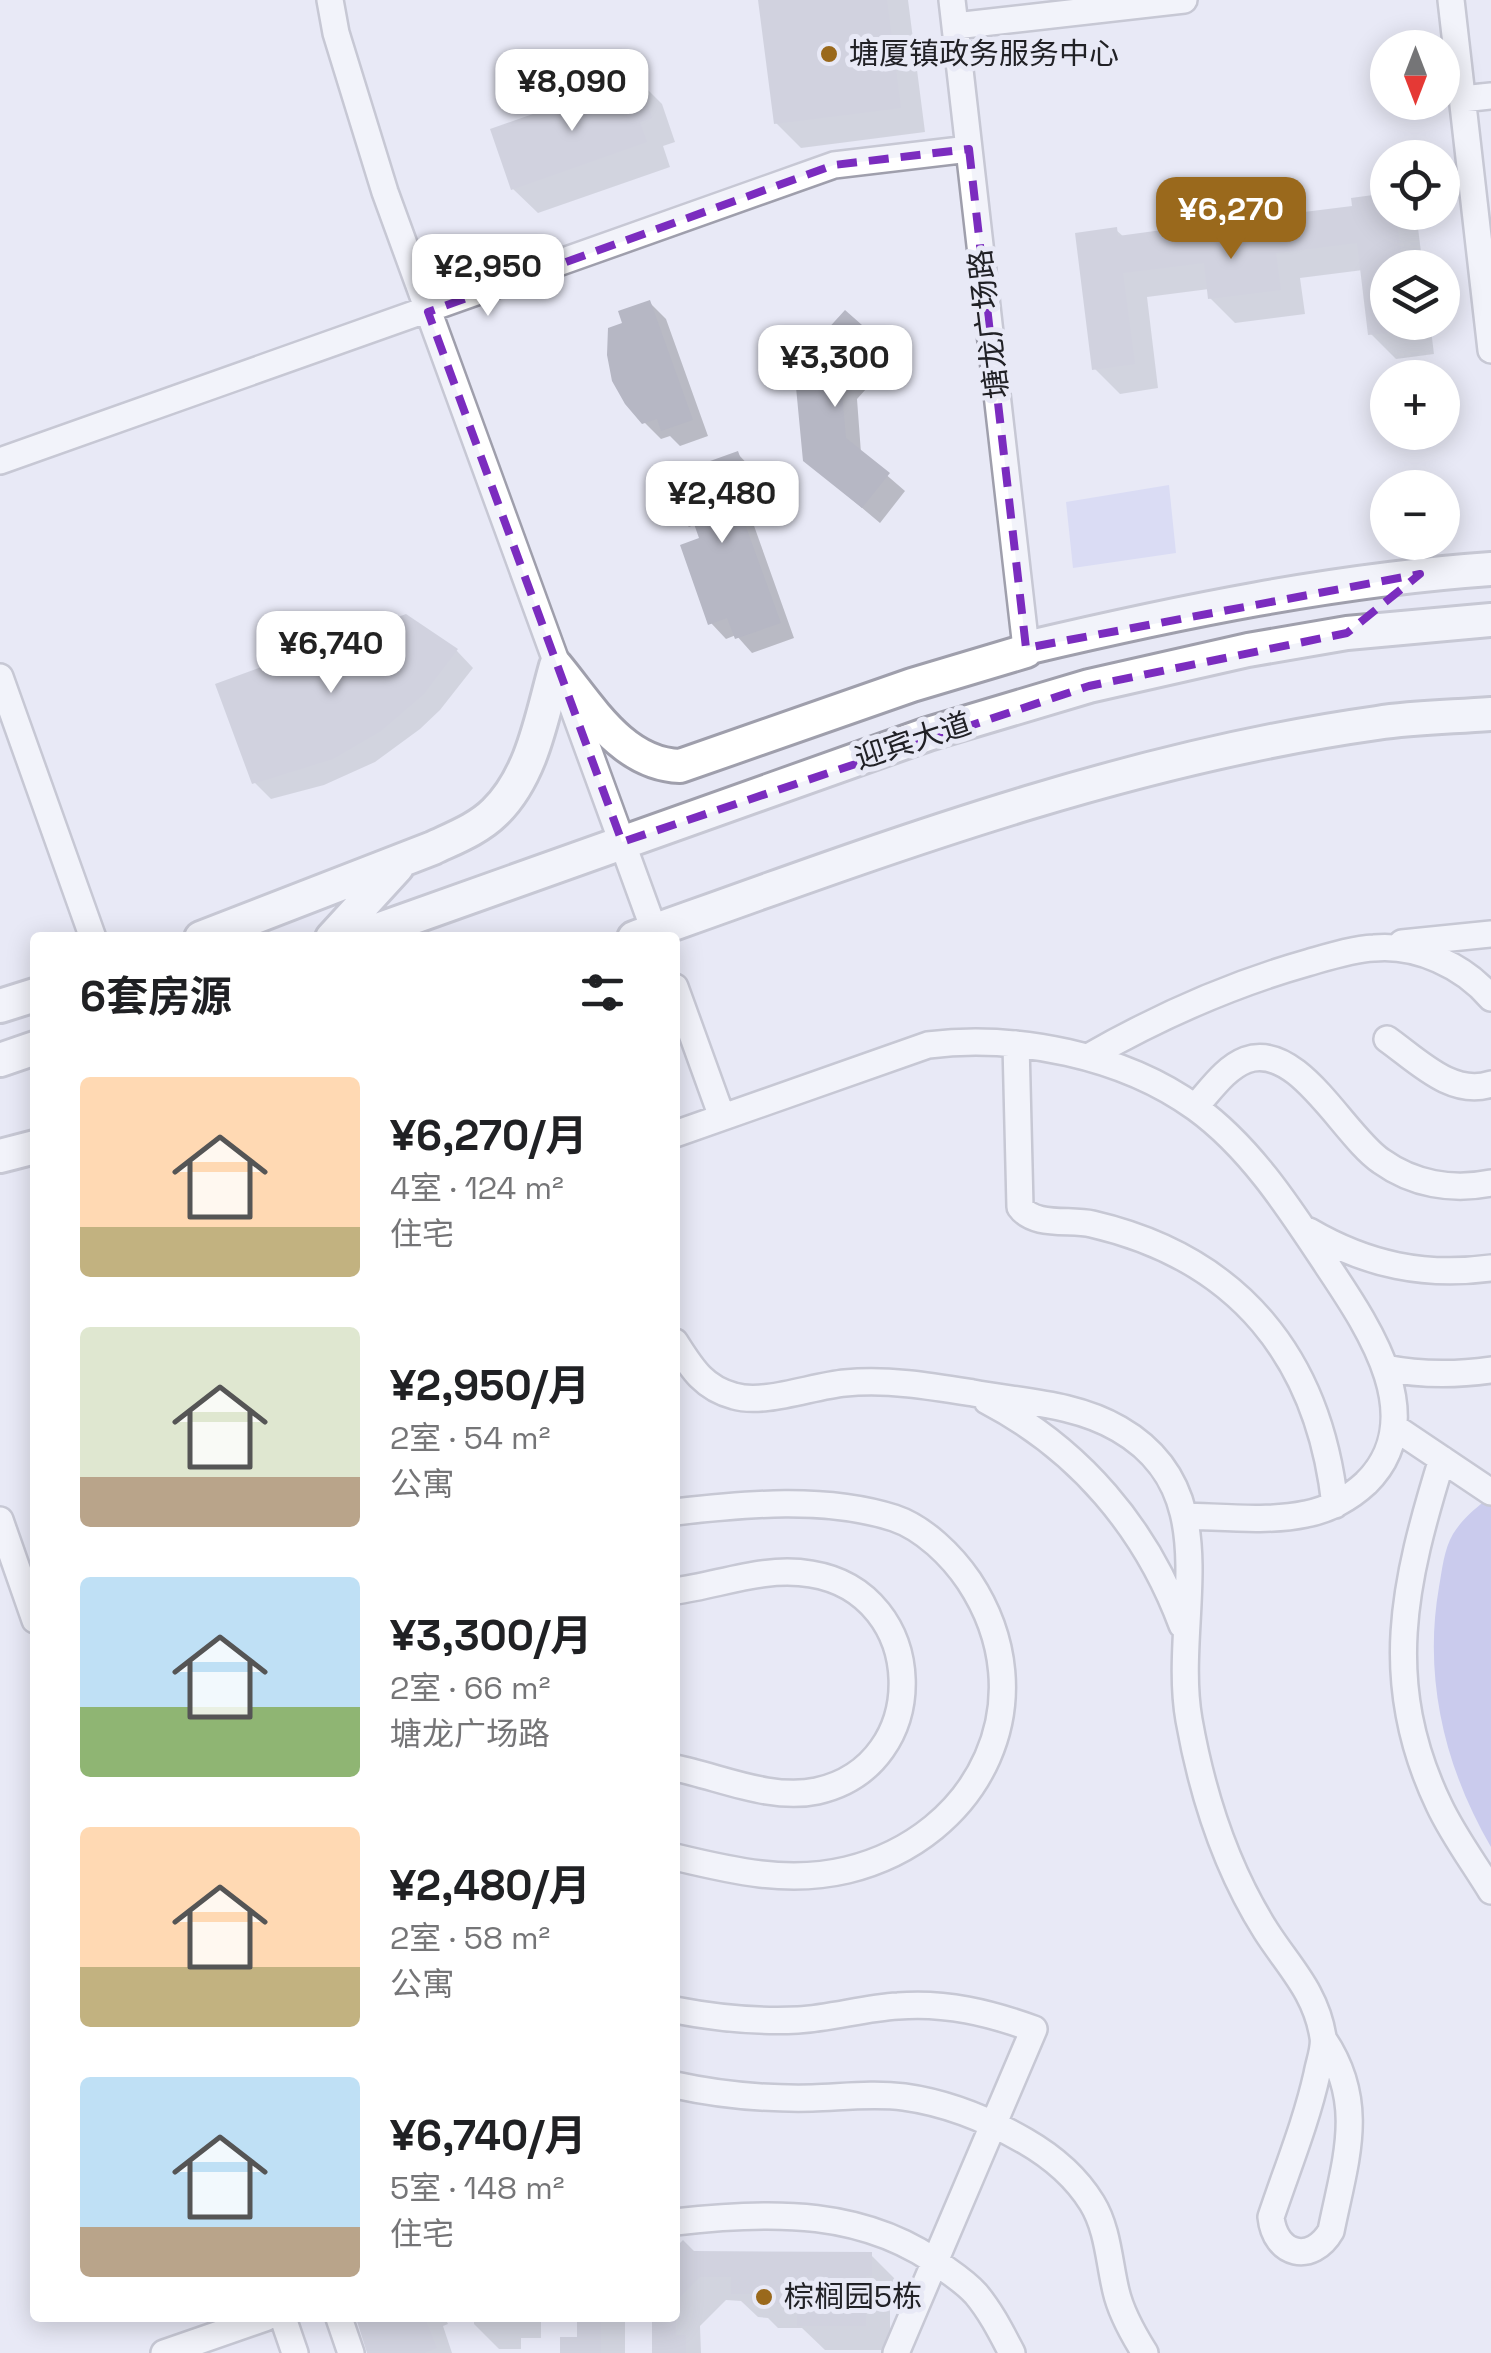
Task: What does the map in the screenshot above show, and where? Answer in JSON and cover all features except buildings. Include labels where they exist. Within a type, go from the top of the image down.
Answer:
[{"type":"main road","points":[[680,766],[912,685],[1026,650],[1235,603],[1420,574],[1491,569]]},
{"type":"main road","points":[[1347,633],[1420,574]]},
{"type":"main road","name":"迎宾大道","points":[[371,932],[789,783],[1089,686],[1248,650],[1347,633],[1491,620]]},
{"type":"main road","points":[[982,718],[1026,650]]},
{"type":"main road","points":[[556,666],[614,735],[638,756],[661,766],[789,783]]},
{"type":"main road","points":[[217,932],[404,860],[469,831],[496,812],[531,754],[556,666]]},
{"type":"main road","points":[[657,932],[957,822],[1112,777],[1267,742],[1380,722],[1491,714]]},
{"type":"main road","points":[[338,932],[404,860]]},
{"type":"main road","points":[[0,1006],[30,996]]},
{"type":"main road","points":[[0,1060],[30,1050]]},
{"type":"main road","points":[[0,1156],[30,1148]]},
{"type":"street","points":[[330,0],[336,33],[385,192],[622,842],[648,932]]},
{"type":"street","points":[[954,13],[1184,0]]},
{"type":"street","points":[[1451,0],[1491,350]]},
{"type":"street","name":"塘龙广场路","points":[[954,13],[1026,650]]},
{"type":"street","points":[[1462,99],[1491,96]]},
{"type":"street","points":[[0,461],[834,165],[969,149]]},
{"type":"street","points":[[0,678],[91,932]]},
{"type":"street","points":[[1088,1058],[1148,1024],[1226,990],[1291,968],[1374,948],[1491,934]]},
{"type":"street","points":[[1374,948],[1433,957],[1460,970],[1491,998]]},
{"type":"street","points":[[680,1001],[722,1116]]},
{"type":"street","points":[[1388,1039],[1460,1087],[1491,1084]]},
{"type":"street","points":[[680,1132],[928,1046],[968,1040],[1016,1044],[1088,1058],[1143,1079],[1195,1107],[1238,1145],[1301,1226],[1369,1329],[1385,1368],[1394,1427],[1380,1469],[1359,1490],[1335,1505],[1306,1514],[1271,1517],[1185,1516]]},
{"type":"street","points":[[1016,1044],[1020,1207],[1034,1218],[1084,1222],[1124,1231],[1162,1246],[1231,1290],[1277,1340],[1306,1387],[1321,1424],[1335,1505]]},
{"type":"street","points":[[1195,1107],[1229,1070],[1247,1060],[1268,1058],[1288,1064],[1360,1143],[1401,1173],[1450,1187],[1491,1183]]},
{"type":"street","points":[[1301,1226],[1337,1247],[1376,1262],[1417,1270],[1459,1272],[1491,1268]]},
{"type":"street","points":[[680,1350],[695,1374],[714,1389],[737,1398],[761,1399],[816,1387],[879,1382],[927,1385],[1094,1416],[1144,1448],[1164,1470],[1185,1516],[1191,1555],[1184,1633],[1188,1715],[1217,1828],[1267,1933],[1293,1964],[1312,2001],[1324,2040],[1345,2078],[1351,2121],[1331,2230],[1314,2250],[1302,2252],[1278,2242],[1271,2218],[1308,2114],[1324,2040]]},
{"type":"street","points":[[1385,1368],[1464,1374],[1491,1370]]},
{"type":"street","points":[[974,1394],[1037,1430],[1104,1491],[1156,1566],[1184,1633]]},
{"type":"street","points":[[1394,1427],[1487,1489]]},
{"type":"street","points":[[1442,1459],[1416,1542],[1406,1595],[1403,1649],[1407,1703],[1420,1756],[1440,1806],[1491,1891]]},
{"type":"street","points":[[680,1511],[797,1504],[897,1519],[931,1540],[960,1567],[982,1601],[997,1638],[1003,1677],[1001,1717],[984,1767],[971,1790],[946,1817],[916,1840],[866,1864],[812,1876],[775,1877],[680,1858]]},
{"type":"street","points":[[0,1520],[30,1606]]},
{"type":"street","points":[[680,1590],[765,1573],[812,1574],[834,1580],[873,1606],[887,1625],[897,1646],[904,1691],[900,1714],[878,1755],[860,1771],[819,1791],[772,1792],[680,1769]]},
{"type":"street","points":[[680,2011],[758,2021],[803,2020],[898,2006],[950,2006],[1001,2017],[1034,2030],[896,2353]]},
{"type":"street","points":[[680,2086],[784,2098],[903,2097],[952,2107],[994,2123],[1042,2151],[1079,2184],[1094,2206],[1104,2232],[1117,2296],[1131,2332],[1145,2353]]},
{"type":"street","points":[[680,2221],[750,2214],[820,2218],[896,2238],[936,2261],[973,2290],[992,2314],[1012,2353]]},
{"type":"street","points":[[164,2353],[253,2322]]},
{"type":"street","points":[[285,2322],[295,2353]]},
{"type":"street","points":[[340,2322],[351,2353]]},
{"type":"highlighted area","points":[[969,149],[1026,648],[1420,574],[1347,633],[1089,686],[622,842],[428,312],[834,165]]},
{"type":"shaded area","points":[[1169,485],[1176,553],[1073,568],[1066,502]]},
{"type":"shaded area","points":[[1491,1496],[1491,1847],[1450,1754],[1436,1688],[1434,1655],[1435,1621],[1447,1546],[1461,1523]]},
{"type":"place","name":"塘厦镇政务服务中心","points":[[829,54]]},
{"type":"place","name":"棕榈园5栋","points":[[764,2297]]}]
